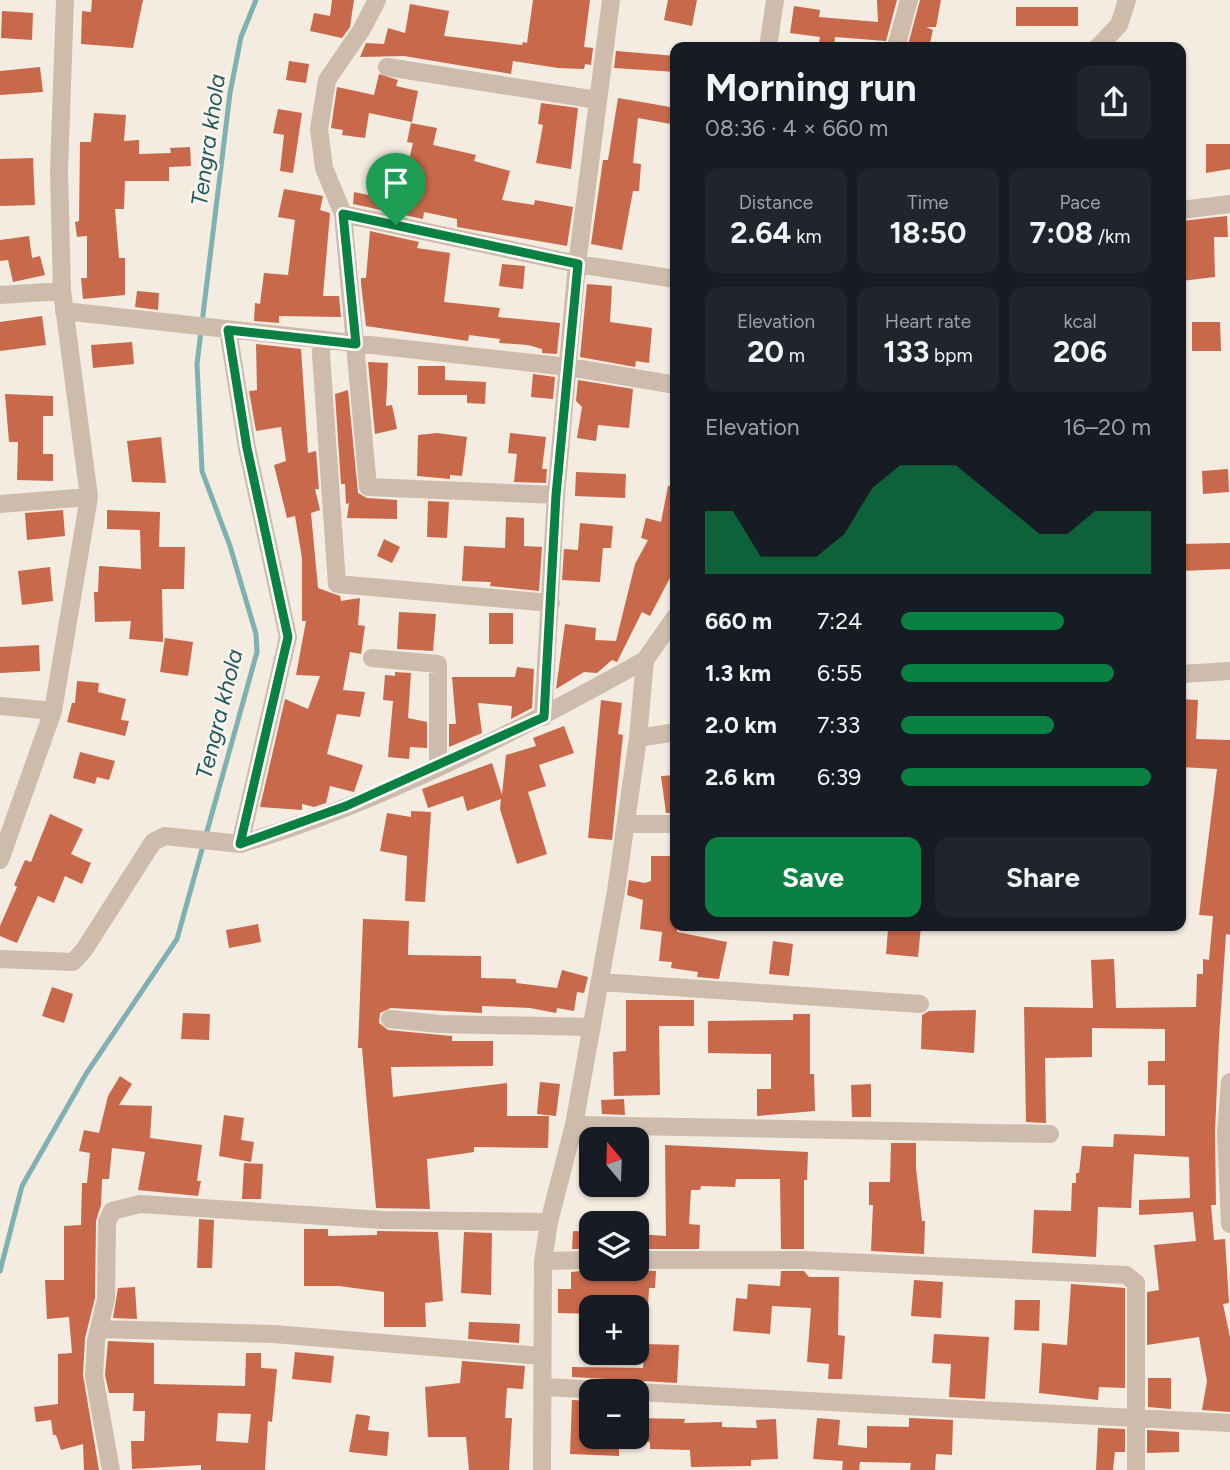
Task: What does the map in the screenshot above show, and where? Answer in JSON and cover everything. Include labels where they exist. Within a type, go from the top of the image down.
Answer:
[{"type":"street","points":[[0,860],[53,710],[89,497],[62,291],[59,171],[65,0]]},
{"type":"street","points":[[377,0],[362,29],[327,80],[319,129],[324,168],[343,214],[368,487],[556,495]]},
{"type":"street","points":[[544,717],[556,495],[578,264],[611,0]]},
{"type":"street","points":[[769,42],[775,0]]},
{"type":"street","points":[[897,42],[909,0]]},
{"type":"street","points":[[1103,42],[1119,25],[1127,0]]},
{"type":"street","points":[[387,67],[597,100]]},
{"type":"street","points":[[1186,209],[1230,204]]},
{"type":"street","points":[[343,214],[578,264],[670,278]]},
{"type":"street","points":[[0,295],[62,291]]},
{"type":"street","points":[[64,312],[569,367],[670,383]]},
{"type":"street","points":[[228,330],[247,448],[288,637],[232,844]]},
{"type":"street","points":[[320,340],[337,584],[551,603]]},
{"type":"street","points":[[0,505],[89,497]]},
{"type":"street","points":[[0,959],[73,962],[84,950],[146,850],[153,842],[165,836],[232,844],[280,832],[438,766],[544,717],[645,660],[670,625]]},
{"type":"street","points":[[372,658],[438,664],[438,766]]},
{"type":"street","points":[[542,1470],[544,1261],[550,1222],[574,1125],[600,982],[626,824],[645,660]]},
{"type":"street","points":[[1186,674],[1230,671]]},
{"type":"street","points":[[0,706],[53,710]]},
{"type":"street","points":[[638,738],[670,733]]},
{"type":"street","points":[[626,824],[670,824]]},
{"type":"street","points":[[600,982],[920,1004]]},
{"type":"street","points":[[390,1019],[439,1024],[592,1027]]},
{"type":"street","points":[[1230,1082],[1226,1133],[1230,1224]]},
{"type":"street","points":[[574,1125],[1050,1134]]},
{"type":"street","points":[[111,1470],[94,1376],[96,1340],[106,1299],[107,1217],[112,1211],[141,1204],[383,1220],[550,1222]]},
{"type":"street","points":[[544,1261],[579,1260]]},
{"type":"street","points":[[649,1260],[803,1260],[1126,1275],[1136,1283],[1136,1470]]},
{"type":"street","points":[[100,1329],[274,1334],[541,1356]]},
{"type":"street","points":[[543,1387],[579,1389]]},
{"type":"street","points":[[649,1393],[1135,1415],[1230,1423]]},
{"type":"building","points":[[92,0],[143,0],[133,48],[81,44],[82,11],[91,12]]},
{"type":"building","points":[[332,0],[354,0],[350,27],[342,38],[310,31],[314,13],[330,16]]},
{"type":"building","points":[[533,0],[590,0],[584,47],[593,48],[591,65],[585,64],[584,69],[558,68],[513,61],[511,74],[404,56],[360,57],[366,43],[384,44],[388,28],[405,33],[410,4],[449,11],[444,36],[522,45],[523,42],[527,43]]},
{"type":"building","points":[[668,0],[697,0],[692,26],[664,20]]},
{"type":"building","points":[[877,0],[897,0],[886,41],[835,37],[834,42],[819,42],[820,37],[790,33],[794,6],[820,10],[819,17],[878,22]]},
{"type":"building","points":[[920,0],[941,0],[936,27],[926,27],[933,30],[930,42],[909,42]]},
{"type":"building","points":[[1016,7],[1078,7],[1078,26],[1016,26]]},
{"type":"building","points":[[2,11],[33,13],[32,40],[1,38]]},
{"type":"building","points":[[616,51],[670,56],[670,72],[614,68]]},
{"type":"building","points":[[289,61],[309,64],[306,83],[286,80]]},
{"type":"building","points":[[40,67],[43,92],[0,95],[0,71]]},
{"type":"building","points":[[379,74],[398,80],[396,86],[418,91],[412,122],[369,113],[365,138],[342,135],[343,130],[331,128],[337,87],[374,95]]},
{"type":"building","points":[[618,98],[670,107],[670,124],[638,118],[633,163],[641,164],[639,191],[633,191],[622,250],[591,244],[603,160],[608,160]]},
{"type":"building","points":[[541,103],[578,108],[571,169],[536,163],[543,125],[538,124]]},
{"type":"building","points":[[278,109],[302,113],[293,173],[280,171],[284,135],[273,133]]},
{"type":"building","points":[[94,113],[126,115],[124,141],[139,140],[139,154],[171,153],[170,148],[190,147],[191,166],[169,167],[169,181],[125,181],[124,209],[115,209],[119,258],[125,258],[125,295],[83,299],[81,278],[87,278],[87,236],[77,237],[75,222],[79,221],[80,142],[91,142]]},
{"type":"building","points":[[411,123],[437,128],[433,145],[476,155],[474,161],[510,171],[502,200],[534,205],[535,200],[573,207],[567,246],[457,227],[457,219],[424,212],[423,219],[353,204],[354,192],[406,203],[415,161],[409,160],[413,143],[407,142]]},
{"type":"building","points":[[1206,144],[1230,144],[1230,169],[1206,173]]},
{"type":"building","points":[[33,158],[35,205],[0,206],[0,159]]},
{"type":"building","points":[[284,189],[323,196],[320,210],[330,213],[323,296],[339,296],[341,317],[279,316],[279,323],[254,321],[255,303],[260,304],[264,273],[288,275],[295,220],[278,217]]},
{"type":"building","points":[[1227,216],[1228,237],[1214,237],[1215,277],[1186,280],[1186,220]]},
{"type":"building","points":[[370,231],[419,242],[417,248],[450,253],[444,302],[500,308],[498,317],[560,323],[557,354],[542,353],[542,349],[528,345],[499,343],[500,339],[469,335],[468,341],[366,326],[361,278],[366,278]]},
{"type":"building","points":[[29,236],[32,258],[40,256],[45,275],[13,282],[8,260],[0,261],[0,240]]},
{"type":"building","points":[[502,264],[525,266],[523,289],[499,286]]},
{"type":"building","points":[[587,284],[612,286],[610,322],[652,328],[649,363],[636,361],[635,367],[580,357]]},
{"type":"building","points":[[137,291],[159,293],[158,310],[135,307]]},
{"type":"building","points":[[42,316],[46,345],[0,351],[0,322]]},
{"type":"building","points":[[1192,322],[1220,322],[1221,351],[1192,351]]},
{"type":"building","points":[[132,342],[134,364],[93,368],[91,345]]},
{"type":"building","points":[[256,344],[301,349],[308,453],[316,451],[319,489],[315,489],[320,510],[311,513],[318,588],[340,596],[341,601],[360,598],[358,625],[365,626],[361,654],[350,652],[343,690],[365,692],[360,717],[337,714],[327,754],[363,765],[354,792],[330,786],[326,803],[314,807],[302,804],[302,810],[260,807],[285,699],[308,709],[320,676],[296,675],[306,621],[302,621],[302,558],[295,516],[287,518],[274,465],[286,461],[281,427],[256,431],[249,391],[257,390]]},
{"type":"building","points":[[368,362],[388,363],[386,406],[392,405],[397,429],[375,434]]},
{"type":"building","points":[[418,366],[445,366],[445,380],[486,382],[485,404],[467,403],[467,395],[418,395]]},
{"type":"building","points":[[533,374],[555,377],[553,399],[531,397]]},
{"type":"building","points":[[578,380],[633,389],[629,428],[598,425],[596,441],[577,438],[582,407],[576,401]]},
{"type":"building","points":[[348,390],[358,493],[367,498],[397,500],[397,519],[347,518],[349,503],[346,504],[345,484],[341,484],[335,394]]},
{"type":"building","points":[[5,394],[53,396],[53,416],[43,416],[43,454],[53,454],[53,481],[17,480],[18,442],[9,442]]},
{"type":"building","points":[[437,433],[467,437],[462,476],[450,475],[450,479],[417,476],[418,435]]},
{"type":"building","points":[[510,433],[546,437],[542,469],[547,469],[546,483],[514,482],[517,454],[508,453]]},
{"type":"building","points":[[161,437],[166,483],[132,482],[127,441]]},
{"type":"building","points":[[1228,469],[1229,492],[1203,494],[1202,471]]},
{"type":"building","points":[[576,472],[626,474],[625,498],[575,496]]},
{"type":"building","points":[[670,486],[670,578],[650,616],[642,612],[617,662],[612,660],[597,673],[584,672],[556,689],[565,624],[596,628],[595,640],[616,641],[635,564],[648,540],[641,538],[646,518],[661,522]]},
{"type":"building","points":[[428,501],[449,502],[447,538],[427,537]]},
{"type":"building","points":[[63,510],[65,536],[27,540],[25,513]]},
{"type":"building","points":[[107,510],[160,512],[159,547],[185,547],[184,589],[162,589],[163,642],[129,639],[131,621],[95,622],[94,592],[98,592],[99,566],[141,569],[140,530],[107,529]]},
{"type":"building","points":[[506,517],[524,518],[524,546],[542,547],[539,591],[490,586],[491,582],[462,581],[464,546],[505,548]]},
{"type":"building","points":[[580,523],[613,526],[611,548],[603,548],[600,582],[562,580],[564,549],[578,550]]},
{"type":"building","points":[[384,539],[400,547],[392,563],[377,556]]},
{"type":"building","points":[[1230,543],[1230,569],[1186,571],[1186,544]]},
{"type":"building","points":[[50,567],[53,601],[22,605],[18,571]]},
{"type":"building","points":[[399,612],[436,614],[433,651],[397,649]]},
{"type":"building","points":[[489,613],[513,613],[513,644],[489,644]]},
{"type":"building","points":[[165,638],[193,642],[188,676],[160,672]]},
{"type":"building","points":[[39,645],[40,671],[0,673],[0,647]]},
{"type":"building","points":[[517,667],[534,669],[532,708],[511,719],[512,706],[478,703],[482,733],[449,747],[449,724],[456,724],[452,677],[515,677]]},
{"type":"building","points":[[395,672],[411,673],[408,718],[427,722],[427,748],[410,747],[409,759],[388,757],[393,701],[383,700],[385,675],[395,676]]},
{"type":"building","points":[[77,681],[99,683],[98,692],[126,699],[121,720],[129,721],[125,736],[67,722],[72,703],[75,703]]},
{"type":"building","points":[[1186,699],[1198,700],[1196,739],[1230,740],[1230,935],[1226,934],[1219,1038],[1215,1132],[1216,1205],[1211,1205],[1214,1240],[1225,1239],[1229,1303],[1223,1304],[1230,1337],[1230,1412],[1202,1410],[1207,1381],[1199,1337],[1147,1345],[1147,1292],[1159,1290],[1154,1245],[1196,1241],[1193,1212],[1139,1215],[1139,1200],[1190,1198],[1189,1157],[1134,1154],[1131,1208],[1098,1207],[1096,1257],[1032,1253],[1034,1210],[1071,1211],[1072,1183],[1076,1183],[1076,1173],[1079,1173],[1082,1146],[1113,1147],[1114,1134],[1165,1136],[1165,1085],[1148,1085],[1148,1061],[1165,1061],[1165,1029],[1092,1028],[1092,1057],[1045,1058],[1046,1123],[1026,1122],[1024,1007],[1093,1008],[1091,960],[1114,959],[1116,1008],[1196,1007],[1197,974],[1203,974],[1203,959],[1209,960],[1213,916],[1199,915],[1217,769],[1186,767]]},
{"type":"building","points":[[601,700],[622,703],[618,734],[623,735],[612,840],[588,838]]},
{"type":"building","points":[[564,726],[574,753],[539,765],[546,786],[528,792],[547,854],[517,864],[500,809],[501,799],[467,811],[463,796],[428,808],[422,789],[492,763],[502,795],[506,755],[536,746],[533,738]]},
{"type":"building","points":[[80,752],[115,761],[109,780],[97,777],[95,784],[73,778]]},
{"type":"building","points":[[670,775],[670,813],[666,813],[661,776]]},
{"type":"building","points":[[411,811],[431,812],[425,902],[405,901],[407,856],[380,851],[387,813],[411,817]]},
{"type":"building","points":[[50,814],[83,829],[71,854],[91,863],[82,884],[65,876],[54,903],[38,896],[17,943],[0,936],[0,926],[25,860],[31,862]]},
{"type":"building","points":[[651,856],[670,856],[670,931],[727,942],[719,979],[697,977],[698,972],[671,968],[672,962],[659,961],[662,932],[640,929],[643,900],[627,895],[629,880],[645,883],[651,881]]},
{"type":"building","points":[[363,919],[409,921],[408,955],[481,956],[481,978],[516,979],[516,983],[557,988],[562,970],[588,977],[584,993],[577,992],[574,1011],[557,1008],[556,1013],[530,1008],[482,1006],[482,1013],[391,1008],[380,1013],[379,1023],[388,1030],[452,1036],[452,1041],[493,1041],[493,1066],[391,1067],[393,1097],[507,1083],[507,1116],[549,1116],[548,1148],[474,1147],[474,1152],[427,1159],[430,1209],[376,1208],[362,1048],[358,1048]]},
{"type":"building","points":[[258,924],[261,942],[229,948],[226,930]]},
{"type":"building","points":[[888,931],[921,931],[918,957],[886,954]]},
{"type":"building","points":[[773,941],[793,944],[789,976],[769,974]]},
{"type":"building","points":[[52,987],[73,994],[64,1023],[42,1016]]},
{"type":"building","points":[[626,1000],[694,1000],[694,1026],[659,1026],[660,1095],[614,1096],[613,1052],[626,1051]]},
{"type":"building","points":[[976,1010],[974,1053],[921,1049],[922,1015],[929,1011]]},
{"type":"building","points":[[183,1013],[210,1014],[209,1040],[181,1039]]},
{"type":"building","points":[[793,1014],[810,1014],[810,1074],[814,1074],[815,1111],[757,1116],[757,1089],[771,1089],[771,1054],[708,1053],[708,1021],[793,1020]]},
{"type":"building","points":[[120,1076],[132,1084],[119,1105],[152,1106],[150,1138],[202,1145],[197,1181],[201,1181],[198,1196],[138,1190],[145,1152],[112,1148],[109,1179],[102,1179],[101,1205],[96,1221],[95,1298],[85,1338],[83,1375],[99,1470],[84,1470],[83,1444],[61,1450],[56,1435],[53,1435],[51,1420],[36,1422],[34,1407],[58,1404],[58,1354],[72,1353],[69,1317],[47,1319],[45,1280],[64,1280],[64,1226],[81,1225],[82,1183],[87,1183],[90,1153],[79,1151],[84,1130],[99,1133],[108,1096]]},
{"type":"building","points":[[540,1082],[560,1084],[556,1116],[537,1114]]},
{"type":"building","points":[[871,1084],[871,1117],[852,1117],[851,1085]]},
{"type":"building","points":[[624,1099],[625,1115],[602,1114],[601,1100]]},
{"type":"building","points":[[224,1115],[244,1118],[241,1140],[254,1142],[251,1162],[219,1156]]},
{"type":"building","points":[[891,1143],[916,1143],[922,1221],[925,1221],[924,1254],[871,1251],[873,1205],[869,1205],[869,1182],[890,1182]]},
{"type":"building","points":[[665,1145],[808,1152],[807,1180],[804,1180],[804,1249],[781,1249],[780,1179],[736,1179],[735,1187],[701,1186],[700,1190],[691,1190],[689,1224],[700,1225],[699,1249],[649,1249],[649,1235],[666,1236]]},
{"type":"building","points":[[244,1163],[263,1164],[261,1199],[242,1199]]},
{"type":"building","points":[[199,1219],[214,1220],[212,1268],[197,1268]]},
{"type":"building","points":[[304,1229],[328,1229],[328,1236],[377,1235],[377,1231],[438,1232],[443,1301],[425,1303],[426,1327],[384,1327],[384,1292],[339,1286],[304,1286]]},
{"type":"building","points":[[573,1231],[579,1231],[579,1249],[572,1249]]},
{"type":"building","points":[[464,1232],[492,1233],[491,1295],[461,1293]]},
{"type":"building","points":[[579,1271],[579,1281],[649,1281],[649,1271],[656,1271],[655,1288],[649,1288],[649,1295],[579,1295],[579,1314],[558,1313],[558,1289],[571,1289],[571,1272]]},
{"type":"building","points":[[781,1271],[804,1271],[809,1277],[839,1277],[838,1335],[845,1336],[842,1379],[828,1379],[829,1364],[807,1362],[811,1308],[772,1306],[770,1334],[733,1331],[736,1298],[747,1299],[748,1284],[780,1286]]},
{"type":"building","points":[[914,1280],[943,1282],[941,1318],[911,1316]]},
{"type":"building","points":[[1071,1284],[1125,1288],[1125,1388],[1099,1387],[1098,1400],[1039,1393],[1042,1343],[1067,1345]]},
{"type":"building","points":[[135,1287],[137,1319],[113,1318],[118,1288]]},
{"type":"building","points":[[1015,1300],[1040,1300],[1039,1331],[1014,1330]]},
{"type":"building","points":[[469,1322],[520,1324],[519,1343],[468,1339]]},
{"type":"building","points":[[934,1334],[989,1337],[985,1399],[949,1397],[951,1364],[932,1363]]},
{"type":"building","points":[[108,1341],[154,1343],[154,1384],[245,1386],[246,1353],[261,1353],[261,1368],[277,1369],[272,1422],[268,1421],[265,1470],[201,1470],[201,1465],[132,1469],[131,1441],[144,1441],[145,1411],[133,1411],[134,1393],[109,1393],[105,1375]],"holes":[[[218,1413],[251,1414],[248,1443],[216,1441]]]},
{"type":"building","points":[[649,1344],[679,1345],[677,1383],[649,1381],[649,1379],[572,1377],[572,1367],[643,1368],[643,1365],[649,1365]]},
{"type":"building","points":[[295,1352],[334,1356],[331,1383],[292,1379]]},
{"type":"building","points":[[462,1361],[525,1366],[523,1389],[507,1388],[505,1418],[512,1418],[509,1470],[469,1470],[466,1437],[428,1437],[425,1387],[460,1383]]},
{"type":"building","points":[[1148,1378],[1171,1378],[1171,1409],[1148,1407]]},
{"type":"building","points":[[572,1400],[579,1400],[579,1449],[619,1449],[619,1456],[570,1454]]},
{"type":"building","points":[[356,1414],[370,1416],[368,1430],[389,1432],[387,1456],[349,1452]]},
{"type":"building","points":[[649,1418],[685,1419],[684,1423],[722,1422],[722,1427],[757,1428],[756,1420],[776,1419],[778,1459],[751,1460],[751,1466],[691,1467],[690,1450],[650,1449]]},
{"type":"building","points":[[817,1418],[840,1420],[838,1445],[867,1448],[867,1426],[909,1427],[909,1418],[953,1420],[952,1455],[936,1454],[935,1470],[910,1470],[911,1463],[860,1462],[859,1470],[842,1470],[843,1461],[813,1459]]},
{"type":"building","points":[[1098,1428],[1125,1429],[1125,1452],[1115,1452],[1113,1470],[1096,1470]]},
{"type":"building","points":[[1147,1430],[1179,1432],[1179,1452],[1147,1453]]},
{"type":"waterway","name":"Tengra khola","points":[[0,1271],[22,1186],[86,1074],[177,939],[257,652],[256,634],[230,546],[202,471],[197,364],[230,93],[241,37],[256,0]]},
{"type":"route","points":[[343,214],[396,225],[578,264],[556,495],[544,717],[346,806],[280,832],[240,844],[288,637],[283,602],[247,448],[228,330],[356,344],[343,214]]}]
